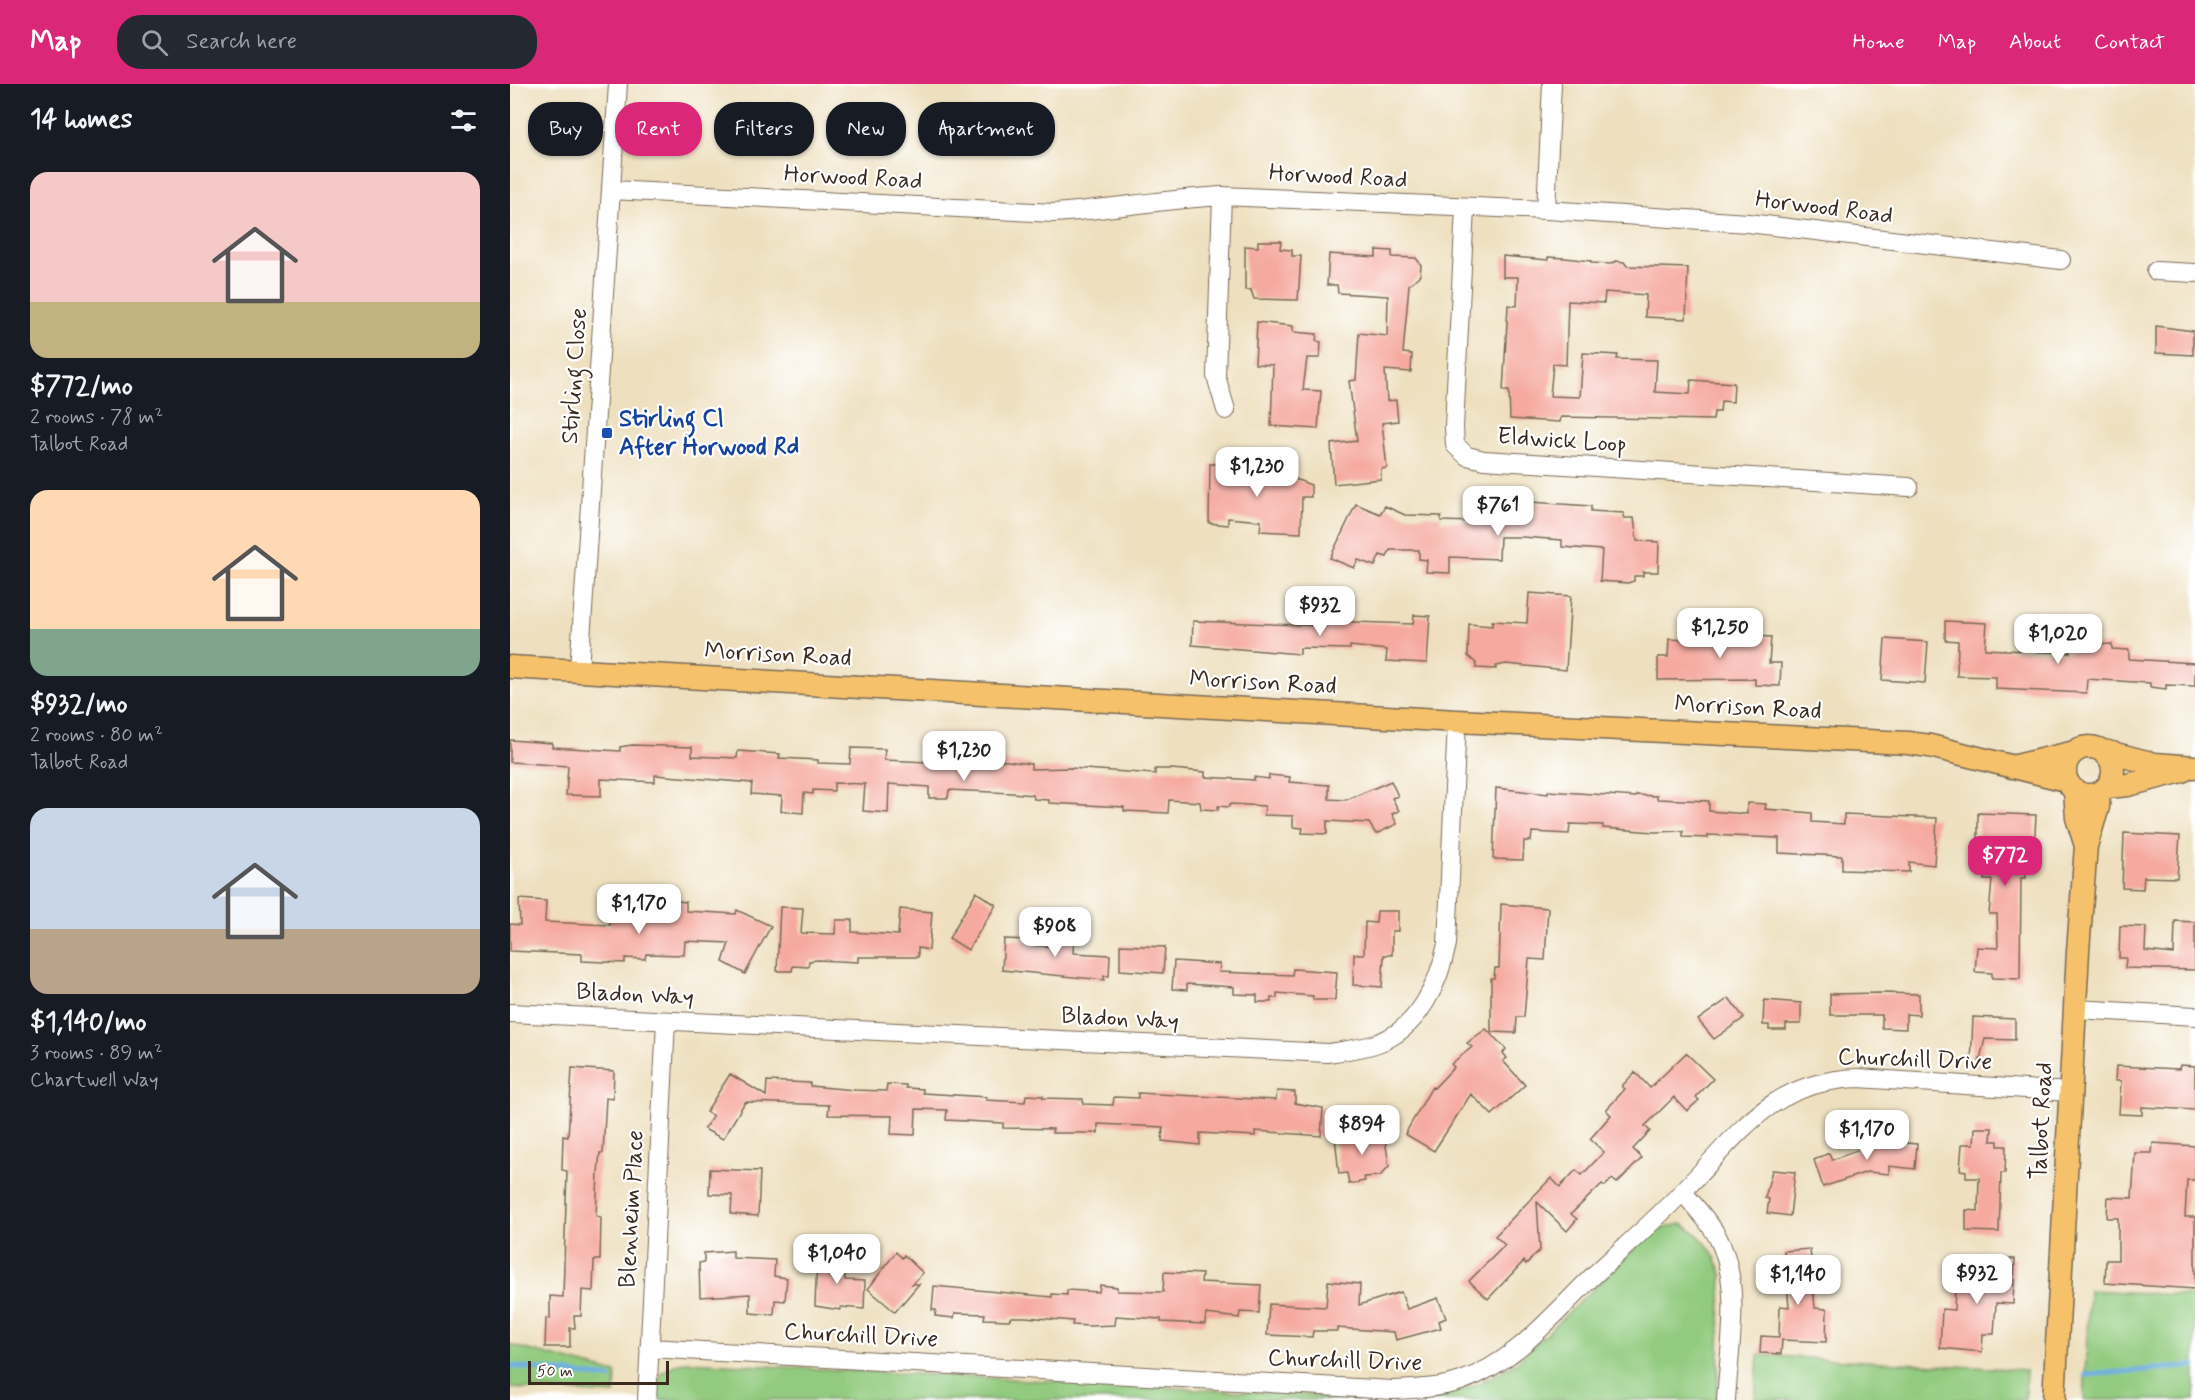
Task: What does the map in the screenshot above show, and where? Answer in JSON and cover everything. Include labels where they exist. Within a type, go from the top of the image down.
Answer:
[{"type":"main road","name":"Morrison Road","points":[[510,667],[1458,721],[1908,743],[1930,746],[2011,767],[2071,786],[2091,795],[2103,790],[2195,768]]},
{"type":"main road","name":"Morrison Road","points":[[2011,767],[2071,753],[2087,746],[2155,764],[2195,768]]},
{"type":"main road","points":[[2103,790],[2114,768],[2104,751]]},
{"type":"main road","points":[[2071,753],[2066,762],[2071,786]]},
{"type":"main road","name":"Talbot Road","points":[[2071,786],[2077,818],[2086,846]]},
{"type":"main road","name":"Talbot Road","points":[[2054,1400],[2086,846],[2103,790]]},
{"type":"street","name":"Stirling Close","points":[[579,670],[618,84]]},
{"type":"street","points":[[1546,210],[1552,84]]},
{"type":"street","name":"Horwood Road","points":[[611,190],[1054,213],[1099,210],[1178,198],[1222,196],[1546,210],[1748,223],[2061,260]]},
{"type":"street","points":[[1222,196],[1216,376],[1226,411]]},
{"type":"street","name":"Eldwick Loop","points":[[1465,207],[1454,427],[1455,445],[1467,456],[1484,460],[1908,487]]},
{"type":"street","points":[[2156,271],[2195,273]]},
{"type":"street","name":"Bladon Way","points":[[510,1013],[1328,1053],[1379,1043],[1398,1033],[1412,1020],[1442,969],[1447,944],[1458,721]]},
{"type":"street","points":[[2076,1010],[2195,1016]]},
{"type":"street","name":"Blenheim Place","points":[[646,1400],[666,1021]]},
{"type":"street","name":"Churchill Drive","points":[[649,1348],[1394,1390],[1439,1386],[1477,1374],[1511,1354],[1683,1192],[1756,1115],[1781,1097],[1816,1083],[1858,1078],[2070,1092]]},
{"type":"street","points":[[1683,1192],[1717,1235],[1731,1269],[1732,1303],[1726,1400]]},
{"type":"green space","points":[[1681,1224],[1706,1244],[1722,1274],[1717,1400],[655,1400],[661,1373],[678,1363],[689,1362],[1367,1398],[1402,1399],[1433,1396],[1468,1388],[1517,1362],[1653,1231]]},
{"type":"green space","points":[[2089,1290],[2195,1296],[2195,1400],[2084,1400]]},
{"type":"green space","points":[[510,1345],[616,1373],[615,1394],[510,1388]]},
{"type":"green space","points":[[1758,1355],[2026,1370],[2025,1400],[1755,1400]]},
{"type":"building","points":[[1258,241],[1281,241],[1280,249],[1292,250],[1292,256],[1301,256],[1298,300],[1254,299],[1251,290],[1245,290],[1245,246],[1258,247]]},
{"type":"building","points":[[1376,250],[1392,251],[1392,257],[1416,258],[1421,265],[1420,275],[1409,285],[1403,353],[1412,354],[1411,372],[1385,370],[1387,401],[1396,400],[1398,421],[1382,423],[1387,468],[1381,469],[1381,479],[1334,484],[1331,444],[1357,441],[1349,381],[1356,380],[1359,333],[1387,336],[1388,296],[1338,293],[1337,285],[1327,285],[1329,254],[1376,257]]},
{"type":"building","points":[[1503,256],[1548,260],[1548,257],[1565,258],[1611,264],[1616,261],[1624,262],[1627,266],[1688,268],[1686,319],[1645,317],[1646,295],[1605,292],[1604,303],[1568,301],[1566,365],[1553,364],[1550,396],[1580,397],[1583,353],[1618,355],[1617,359],[1657,360],[1655,392],[1690,394],[1691,380],[1734,383],[1733,402],[1721,401],[1720,412],[1714,412],[1713,420],[1561,417],[1560,422],[1510,419],[1509,391],[1503,391],[1508,305],[1517,306],[1518,277],[1503,277]]},
{"type":"building","points":[[1257,322],[1293,326],[1293,332],[1317,334],[1316,341],[1321,342],[1320,358],[1307,358],[1303,390],[1321,391],[1318,429],[1271,426],[1273,365],[1255,364]]},
{"type":"building","points":[[2156,326],[2193,331],[2193,355],[2156,353]]},
{"type":"building","points":[[1210,464],[1233,464],[1233,471],[1263,472],[1263,467],[1291,469],[1290,477],[1311,485],[1311,497],[1302,497],[1301,533],[1260,531],[1261,521],[1228,518],[1228,525],[1209,523]]},
{"type":"building","points":[[1530,502],[1591,506],[1591,511],[1624,513],[1624,518],[1634,518],[1637,541],[1659,542],[1658,572],[1643,572],[1643,576],[1634,576],[1634,581],[1628,583],[1600,581],[1602,550],[1562,547],[1562,540],[1522,537],[1500,537],[1499,559],[1450,557],[1450,573],[1426,572],[1427,560],[1419,559],[1419,550],[1390,550],[1387,557],[1380,555],[1375,566],[1358,560],[1354,568],[1330,558],[1356,504],[1380,514],[1385,506],[1405,515],[1441,516],[1441,521],[1474,522],[1474,505],[1529,511]]},
{"type":"building","points":[[1529,593],[1571,596],[1566,670],[1506,664],[1496,666],[1496,669],[1476,668],[1476,663],[1468,656],[1469,624],[1492,626],[1492,621],[1527,623]]},
{"type":"building","points":[[1414,615],[1430,616],[1427,663],[1386,661],[1387,650],[1350,646],[1350,649],[1300,648],[1300,654],[1192,645],[1193,621],[1325,626],[1325,621],[1413,624]]},
{"type":"building","points":[[1945,621],[1987,623],[1985,649],[2070,653],[2070,646],[2112,644],[2112,649],[2129,650],[2129,659],[2195,663],[2195,686],[2166,685],[2166,689],[2150,687],[2150,683],[2087,679],[2086,693],[1996,689],[1996,677],[1957,676],[1958,641],[1945,640]]},
{"type":"building","points":[[1686,633],[1771,637],[1769,663],[1781,663],[1780,686],[1755,685],[1755,679],[1658,680],[1658,657],[1668,657],[1669,639],[1685,640]]},
{"type":"building","points":[[1885,639],[1928,642],[1925,683],[1882,680]]},
{"type":"building","points":[[510,740],[552,743],[552,747],[620,751],[620,747],[632,745],[692,747],[692,756],[737,758],[738,751],[780,754],[779,758],[818,760],[818,763],[850,764],[851,748],[885,749],[884,760],[928,762],[929,757],[951,758],[950,762],[992,763],[992,759],[1031,764],[1031,769],[1070,768],[1155,774],[1155,769],[1172,769],[1205,772],[1205,777],[1254,780],[1254,777],[1269,779],[1269,775],[1290,777],[1289,782],[1329,785],[1329,799],[1346,800],[1391,781],[1398,796],[1392,798],[1399,811],[1392,814],[1397,824],[1376,834],[1369,823],[1327,821],[1327,834],[1302,833],[1303,828],[1293,827],[1293,816],[1264,815],[1265,806],[1230,804],[1229,807],[1218,806],[1218,810],[1201,809],[1200,802],[1169,800],[1168,813],[1124,811],[1124,807],[1049,803],[1049,800],[1034,799],[1033,795],[1012,793],[949,790],[948,798],[929,798],[929,787],[889,784],[888,813],[863,811],[865,784],[834,783],[834,791],[813,790],[813,794],[804,793],[803,813],[781,811],[782,796],[751,794],[752,783],[655,775],[655,782],[601,779],[601,796],[566,795],[568,766],[510,762]]},
{"type":"building","points":[[1496,788],[1548,794],[1548,791],[1709,801],[1709,811],[1747,814],[1747,803],[1766,804],[1765,809],[1812,813],[1812,822],[1844,824],[1844,814],[1937,818],[1934,865],[1909,862],[1909,872],[1842,870],[1842,856],[1779,853],[1779,838],[1708,835],[1708,838],[1683,837],[1683,831],[1654,832],[1603,828],[1603,825],[1570,824],[1569,834],[1532,832],[1531,841],[1524,841],[1523,860],[1493,859]]},
{"type":"building","points":[[1978,813],[2036,815],[2034,852],[2025,852],[2026,878],[2021,878],[2020,979],[1992,978],[1992,973],[1975,972],[1977,947],[1998,948],[1997,914],[1989,914],[1992,880],[1984,880],[1985,840],[1978,840]]},
{"type":"building","points":[[2124,833],[2180,836],[2177,878],[2144,877],[2143,889],[2122,888]]},
{"type":"building","points":[[976,892],[996,905],[968,950],[949,938]]},
{"type":"building","points":[[519,899],[546,901],[545,922],[610,925],[610,916],[667,919],[668,900],[686,902],[686,911],[736,914],[737,910],[771,926],[745,974],[723,962],[729,943],[685,941],[684,955],[646,954],[645,959],[625,958],[625,963],[582,961],[582,954],[510,951],[510,924],[520,925]]},
{"type":"building","points":[[1501,904],[1548,908],[1545,960],[1529,959],[1524,1017],[1517,1017],[1516,1033],[1491,1032],[1491,978],[1494,978],[1495,968],[1499,968]]},
{"type":"building","points":[[780,907],[803,908],[801,933],[835,934],[836,920],[852,920],[852,932],[898,935],[900,909],[932,912],[929,950],[918,948],[918,957],[858,957],[858,962],[809,961],[808,967],[793,966],[792,971],[777,971]]},
{"type":"building","points":[[1377,911],[1398,911],[1398,931],[1392,931],[1392,955],[1384,955],[1382,987],[1353,985],[1354,954],[1364,954],[1365,922],[1376,923]]},
{"type":"building","points":[[1060,921],[1075,922],[1073,953],[1110,955],[1109,976],[1104,976],[1104,980],[1002,970],[1004,939],[1028,940],[1028,945],[1059,947]]},
{"type":"building","points":[[2175,921],[2195,922],[2195,970],[2125,968],[2126,958],[2119,958],[2120,926],[2146,927],[2145,951],[2174,954]]},
{"type":"building","points":[[1120,945],[1165,947],[1163,973],[1120,970]]},
{"type":"building","points":[[1174,961],[1220,964],[1219,972],[1292,975],[1293,969],[1337,972],[1335,1000],[1313,1000],[1313,996],[1277,993],[1277,998],[1271,998],[1271,1002],[1257,1002],[1257,995],[1234,994],[1234,987],[1187,984],[1187,990],[1172,989]]},
{"type":"building","points":[[1830,994],[1919,994],[1919,1015],[1906,1014],[1906,1029],[1882,1028],[1882,1015],[1830,1015]]},
{"type":"building","points":[[1729,998],[1744,1018],[1714,1039],[1698,1020]]},
{"type":"building","points":[[1764,1000],[1801,1003],[1801,1024],[1786,1024],[1786,1030],[1769,1030],[1769,1025],[1763,1025]]},
{"type":"building","points":[[1973,1017],[2015,1019],[2015,1040],[1985,1039],[1978,1067],[1971,1066]]},
{"type":"building","points":[[1486,1029],[1506,1049],[1503,1053],[1507,1058],[1503,1061],[1525,1085],[1492,1115],[1471,1094],[1434,1151],[1405,1134],[1432,1087],[1434,1088],[1454,1067],[1451,1064],[1472,1047],[1467,1043]]},
{"type":"building","points":[[1686,1053],[1713,1079],[1696,1097],[1699,1100],[1687,1111],[1674,1097],[1645,1126],[1650,1131],[1633,1149],[1642,1158],[1617,1183],[1612,1179],[1605,1186],[1602,1184],[1571,1214],[1577,1219],[1567,1231],[1537,1202],[1540,1250],[1526,1264],[1524,1261],[1488,1299],[1469,1281],[1505,1245],[1495,1236],[1551,1178],[1560,1187],[1576,1170],[1582,1175],[1604,1152],[1590,1139],[1611,1115],[1606,1110],[1625,1089],[1622,1086],[1635,1072],[1650,1088]]},
{"type":"building","points":[[2180,1065],[2195,1066],[2195,1110],[2142,1107],[2142,1115],[2119,1114],[2121,1081],[2115,1081],[2116,1066],[2179,1069]]},
{"type":"building","points":[[572,1068],[614,1071],[613,1099],[606,1098],[603,1153],[600,1153],[598,1173],[596,1216],[601,1217],[600,1260],[594,1260],[593,1291],[582,1290],[581,1316],[574,1316],[575,1328],[570,1328],[570,1347],[545,1347],[546,1318],[550,1319],[550,1296],[563,1297],[567,1171],[562,1170],[563,1136],[568,1137]]},
{"type":"building","points":[[730,1074],[766,1096],[767,1081],[886,1091],[887,1084],[906,1085],[906,1088],[923,1089],[923,1093],[987,1097],[986,1100],[1025,1102],[1026,1095],[1043,1096],[1043,1098],[1083,1099],[1083,1104],[1113,1105],[1114,1097],[1138,1098],[1138,1093],[1276,1100],[1277,1091],[1295,1092],[1295,1103],[1323,1108],[1321,1136],[1255,1131],[1255,1136],[1200,1133],[1200,1145],[1162,1141],[1163,1127],[1098,1124],[1098,1133],[1052,1133],[1053,1129],[1003,1128],[1003,1123],[946,1120],[947,1110],[916,1109],[915,1135],[891,1134],[892,1116],[828,1115],[829,1105],[745,1102],[723,1139],[704,1129],[713,1116],[706,1112]]},
{"type":"building","points":[[1975,1128],[1992,1128],[1991,1141],[1998,1141],[1998,1146],[2006,1146],[2005,1173],[2001,1173],[1999,1232],[1966,1231],[1966,1210],[1978,1211],[1979,1178],[1966,1178],[1966,1171],[1960,1170],[1962,1144],[1974,1144]]},
{"type":"building","points":[[1384,1132],[1389,1166],[1380,1176],[1364,1177],[1365,1181],[1349,1184],[1347,1173],[1339,1174],[1335,1137]]},
{"type":"building","points":[[1875,1135],[1894,1136],[1893,1142],[1917,1144],[1915,1169],[1889,1166],[1889,1174],[1867,1172],[1823,1187],[1814,1160],[1829,1153],[1832,1160],[1874,1144]]},
{"type":"building","points":[[2153,1143],[2195,1146],[2195,1180],[2187,1180],[2185,1217],[2195,1217],[2195,1289],[2105,1283],[2106,1260],[2118,1260],[2118,1218],[2107,1218],[2108,1197],[2132,1198],[2135,1153],[2152,1153]]},
{"type":"building","points":[[710,1169],[760,1171],[758,1216],[731,1214],[732,1195],[709,1194]]},
{"type":"building","points":[[1772,1170],[1795,1172],[1790,1216],[1767,1213],[1769,1199],[1765,1198]]},
{"type":"building","points":[[1810,1249],[1815,1308],[1827,1309],[1826,1342],[1782,1340],[1781,1354],[1760,1353],[1761,1336],[1779,1337],[1780,1306],[1789,1307],[1784,1251]]},
{"type":"building","points":[[733,1251],[733,1258],[775,1260],[774,1276],[787,1278],[785,1301],[775,1300],[774,1315],[750,1313],[750,1294],[700,1297],[699,1263],[704,1262],[704,1253]]},
{"type":"building","points":[[896,1252],[902,1258],[904,1255],[923,1273],[912,1284],[919,1284],[895,1312],[868,1289]]},
{"type":"building","points":[[817,1255],[845,1256],[845,1280],[865,1281],[864,1309],[841,1307],[840,1310],[815,1306]]},
{"type":"building","points":[[1994,1258],[2015,1259],[2013,1304],[1996,1303],[1994,1334],[1983,1334],[1982,1352],[1940,1348],[1942,1309],[1954,1310],[1956,1268],[1994,1270]]},
{"type":"building","points":[[1164,1272],[1202,1274],[1201,1282],[1261,1285],[1259,1313],[1240,1312],[1239,1318],[1206,1314],[1205,1324],[1161,1322],[1161,1319],[1116,1316],[1115,1325],[1090,1326],[1072,1325],[1073,1321],[1025,1317],[1011,1317],[1009,1320],[984,1319],[985,1314],[955,1313],[954,1318],[935,1316],[936,1310],[932,1310],[934,1286],[1052,1297],[1052,1294],[1067,1295],[1067,1290],[1099,1292],[1100,1285],[1117,1287],[1117,1291],[1163,1292]]},
{"type":"building","points":[[1328,1281],[1360,1284],[1359,1305],[1401,1292],[1407,1309],[1438,1298],[1446,1318],[1439,1321],[1441,1328],[1396,1340],[1394,1332],[1337,1328],[1337,1331],[1313,1331],[1312,1337],[1267,1335],[1269,1304],[1326,1307]]},
{"type":"waterway","points":[[510,1366],[610,1378]]},
{"type":"waterway","points":[[2085,1375],[2195,1366]]},
{"type":"place","name":"Stirling Cl After Horwood Rd","points":[[607,433]]}]
